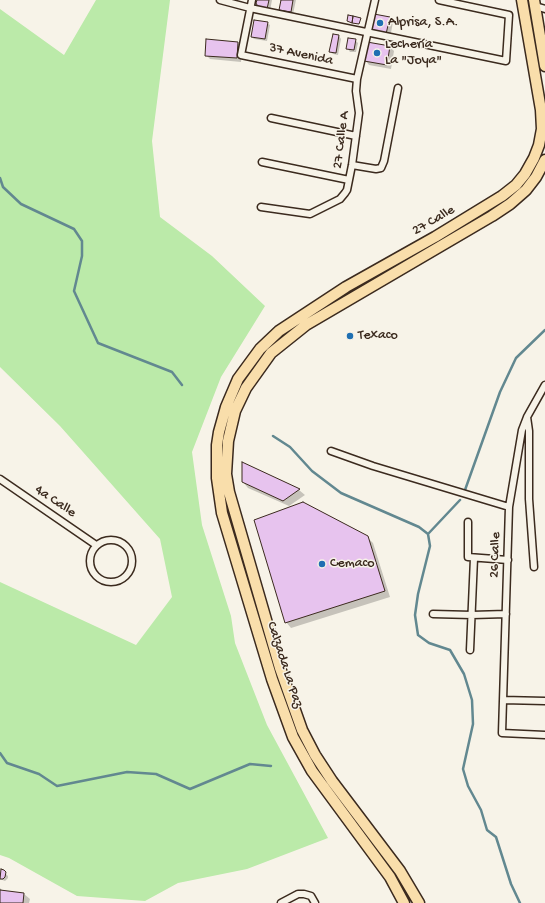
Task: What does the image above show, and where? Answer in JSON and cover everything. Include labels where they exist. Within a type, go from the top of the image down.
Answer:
[{"type":"main road","name":"27 Calle","points":[[226,407],[238,379],[260,349],[279,331],[346,287],[435,237],[502,196],[513,188],[525,174],[539,145],[542,129],[541,110],[522,0]]},
{"type":"main road","points":[[526,0],[529,5],[538,5],[545,66]]},
{"type":"main road","name":"27 Calle","points":[[236,411],[246,388],[256,371],[271,353],[290,337],[306,325],[510,204],[526,190],[536,177],[545,160]]},
{"type":"main road","name":"Calzada La Paz","points":[[226,407],[219,432],[216,460],[222,513],[274,686],[293,737],[312,771],[390,877],[404,903]]},
{"type":"main road","name":"Calzada La Paz","points":[[236,411],[231,427],[227,456],[226,474],[229,492],[280,668],[302,730],[316,755],[348,804],[400,871],[419,903]]},
{"type":"street","points":[[220,0],[250,8],[506,61],[509,15],[439,0]]},
{"type":"street","points":[[250,8],[252,0]]},
{"type":"street","name":"27 Calle A","points":[[261,206],[306,215],[343,196],[347,190],[359,113],[356,91],[357,79],[375,0]]},
{"type":"street","name":"37 Avenida","points":[[250,8],[241,55],[357,79]]},
{"type":"street","points":[[352,165],[376,169],[381,168],[384,161],[398,88]]},
{"type":"street","points":[[271,118],[356,136]]},
{"type":"street","points":[[262,162],[349,180]]},
{"type":"street","name":"26 Calle","points":[[545,385],[540,391],[526,417],[522,430],[509,507],[502,733],[545,735]]},
{"type":"street","points":[[526,417],[529,431],[529,499],[534,567]]},
{"type":"street","points":[[331,451],[373,466],[509,507]]},
{"type":"street","name":"4a Calle","points":[[0,479],[96,545]]},
{"type":"street","points":[[468,522],[468,557],[508,560]]},
{"type":"street","points":[[108,539],[122,542],[127,547],[131,553],[132,560],[128,573],[123,578],[109,582],[102,581],[96,577],[90,565],[90,558],[96,545],[108,539]]},
{"type":"street","points":[[470,650],[474,558]]},
{"type":"street","points":[[433,614],[506,614]]},
{"type":"street","points":[[503,700],[545,701]]},
{"type":"street","points":[[281,903],[298,894],[304,894],[311,896],[315,903]]},
{"type":"green space","points":[[96,0],[170,0],[152,141],[160,217],[212,256],[265,306],[221,377],[192,452],[202,525],[231,616],[235,643],[267,725],[328,838],[247,869],[178,883],[145,901],[77,896],[9,858],[0,855],[0,582],[136,645],[172,597],[160,539],[60,426],[0,367],[0,9],[64,55]]},
{"type":"building","points":[[257,0],[269,0],[267,9],[258,7],[256,3]]},
{"type":"building","points":[[281,0],[293,0],[291,12],[279,10]]},
{"type":"building","name":"Alprisa, S.A.","points":[[374,14],[390,17],[386,34],[373,32],[371,28]]},
{"type":"building","points":[[348,15],[353,16],[352,23],[347,21]]},
{"type":"building","points":[[353,16],[361,18],[359,24],[352,23]]},
{"type":"building","points":[[254,20],[268,22],[265,39],[251,37]]},
{"type":"building","points":[[333,34],[339,35],[336,53],[329,52]]},
{"type":"building","points":[[348,38],[356,39],[354,50],[346,49]]},
{"type":"building","points":[[206,39],[238,42],[237,58],[205,56]]},
{"type":"building","name":"Lechería La \"Joya\"","points":[[367,42],[390,46],[387,65],[364,61]]},
{"type":"building","points":[[242,462],[300,489],[283,501],[242,482]]},
{"type":"building","name":"Cemaco","points":[[303,502],[368,536],[385,591],[285,623],[254,520]]},
{"type":"building","points":[[1,869],[6,872],[3,879],[0,879]]},
{"type":"building","points":[[0,890],[24,893],[23,903],[0,903]]},
{"type":"waterway","points":[[0,178],[3,187],[21,204],[74,229],[82,241],[82,256],[74,291],[98,343],[172,372],[182,385]]},
{"type":"waterway","points":[[465,490],[500,392],[516,358],[545,330]]},
{"type":"waterway","points":[[273,436],[290,447],[312,471],[341,493],[419,527],[428,534],[430,546],[418,594],[415,615],[418,635],[429,643],[450,650],[464,674],[472,700],[473,724],[463,769],[468,786],[481,810],[487,830],[496,837],[511,884],[520,903]]},
{"type":"waterway","points":[[428,534],[460,500]]},
{"type":"waterway","points":[[0,753],[7,763],[39,774],[57,786],[127,772],[156,774],[190,789],[250,764],[271,766]]},
{"type":"place","name":"Alprisa, S.A.","points":[[380,23]]},
{"type":"place","name":"Lechería La \"Joya\"","points":[[377,53]]},
{"type":"place","name":"Texaco","points":[[350,336]]},
{"type":"place","name":"Cemaco","points":[[322,564]]}]
